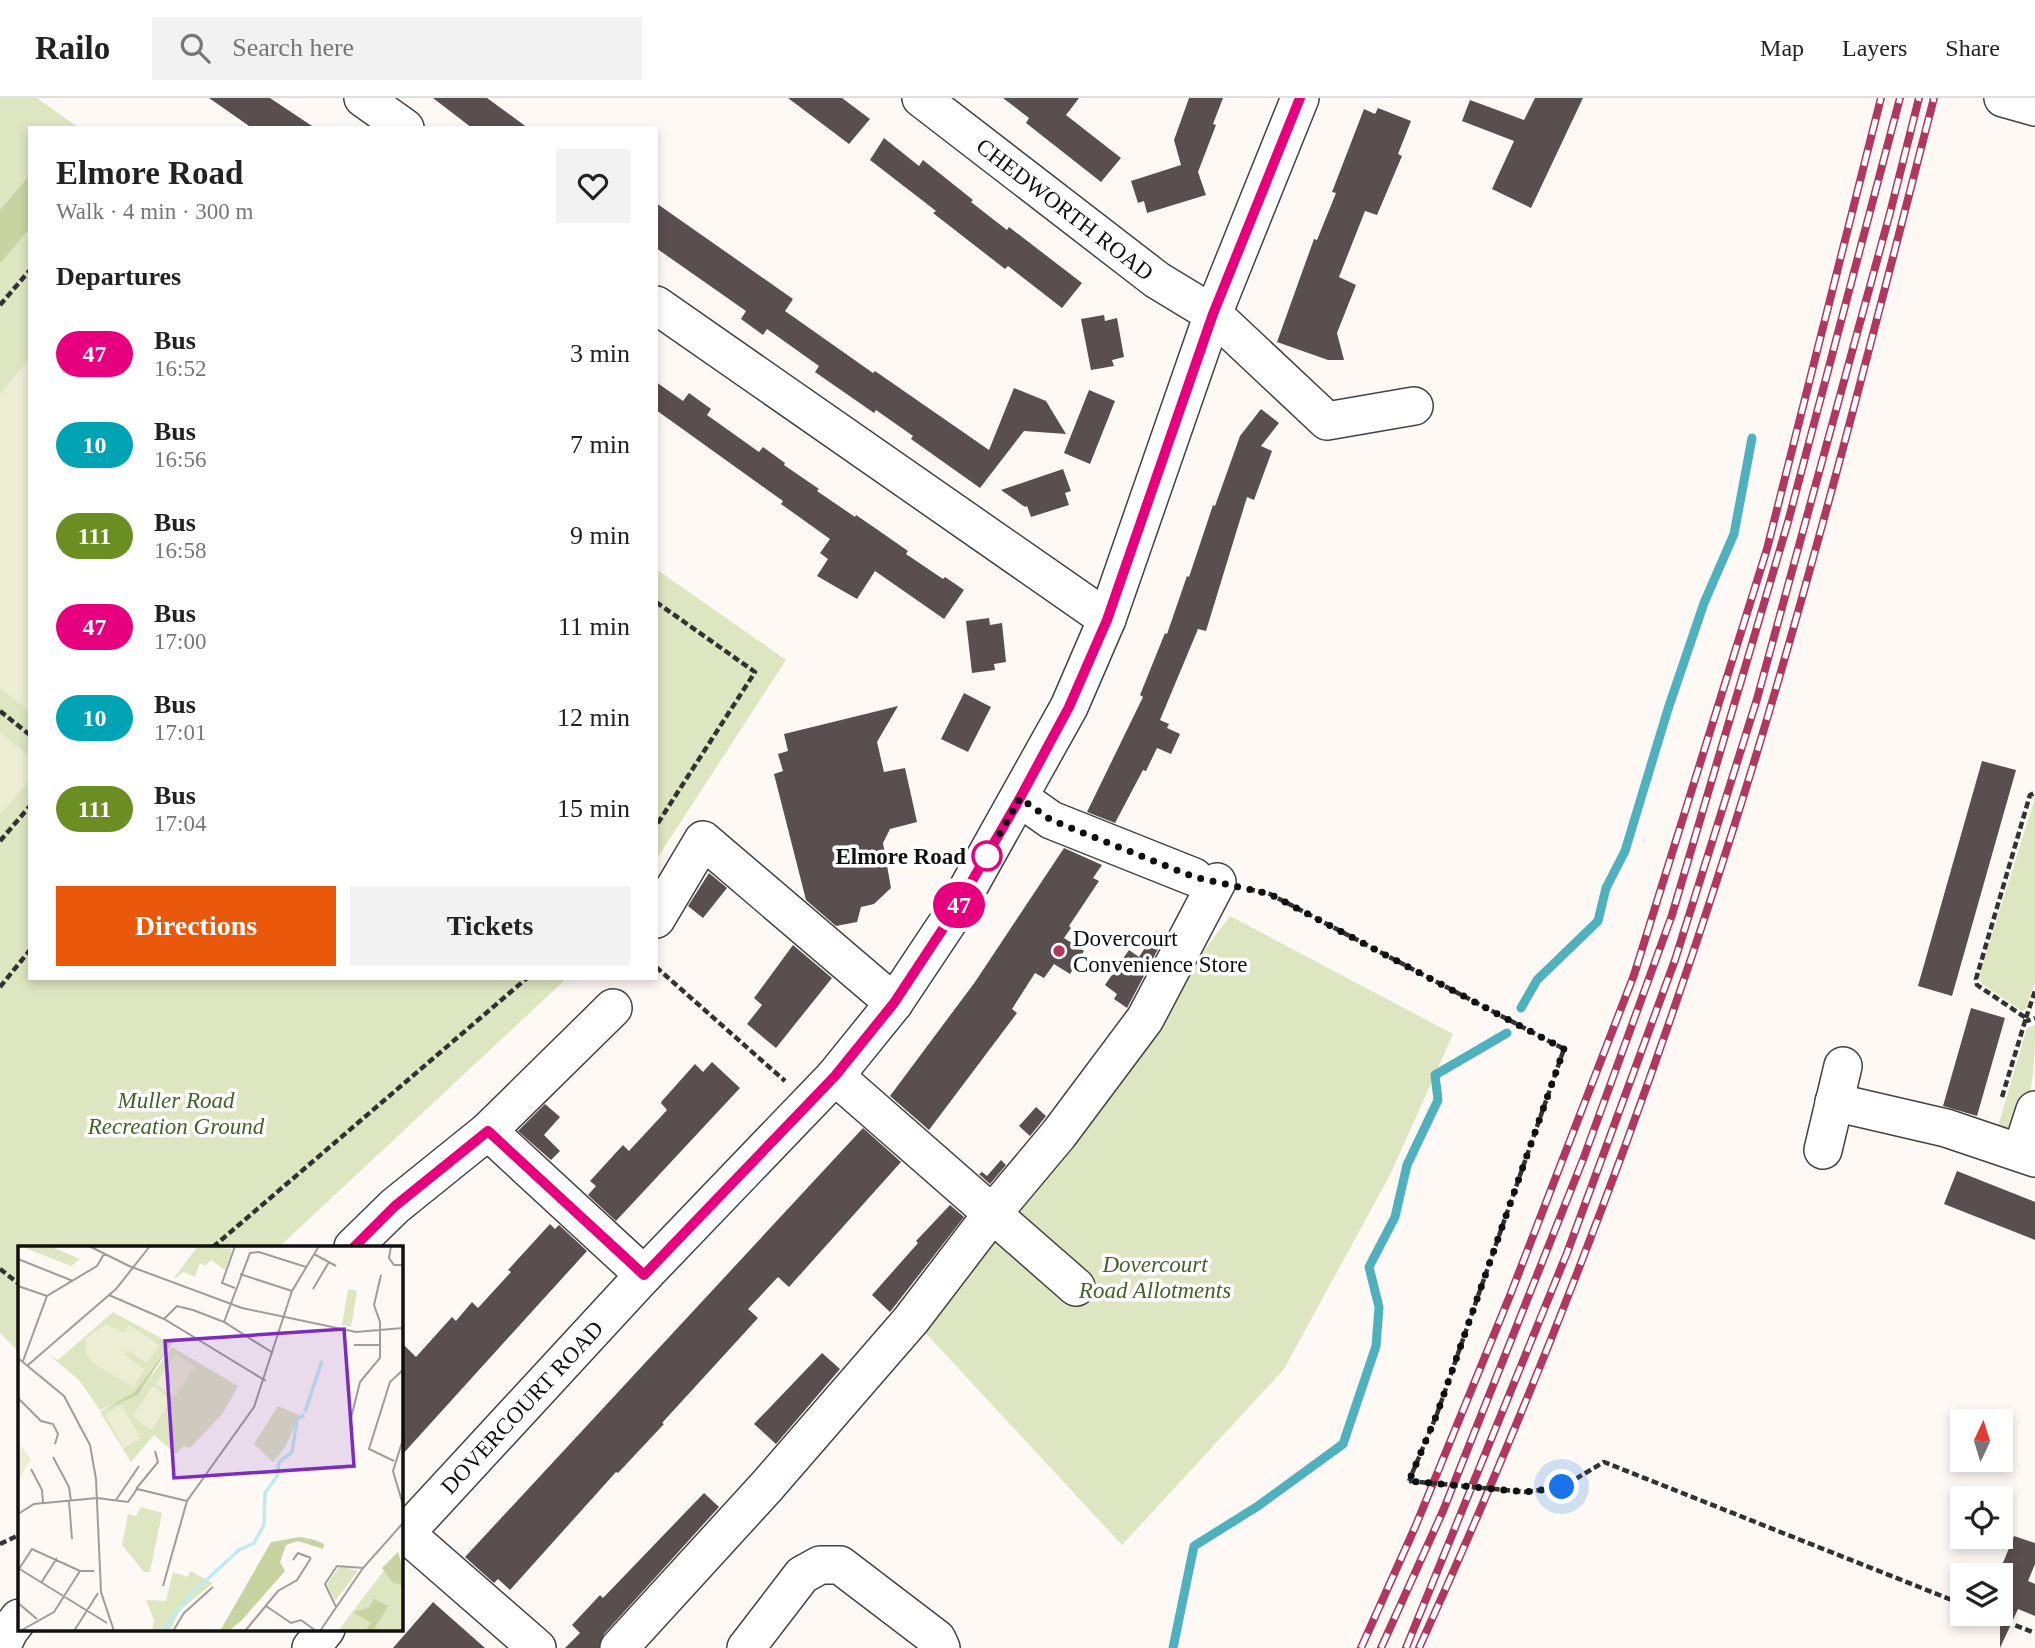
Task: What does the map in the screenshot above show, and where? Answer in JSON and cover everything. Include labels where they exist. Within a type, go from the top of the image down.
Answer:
[{"type":"street","points":[[363,98],[402,126]]},
{"type":"street","name":"CHEDWORTH ROAD","points":[[921,98],[1157,280],[1213,314],[1327,421],[1414,406]]},
{"type":"street","name":"DOVERCOURT ROAD","points":[[403,1535],[644,1275],[835,1076],[894,1003],[954,912],[1069,707],[1107,620],[1213,314],[1300,98]]},
{"type":"street","points":[[2003,98],[2035,107]]},
{"type":"street","points":[[658,306],[1107,620]]},
{"type":"street","points":[[619,1648],[768,1485],[911,1320],[992,1213],[1059,1134],[1145,1019],[1205,880],[1051,820],[1020,798]]},
{"type":"street","points":[[658,916],[703,840],[894,1003]]},
{"type":"street","points":[[355,1246],[395,1206],[488,1131],[613,1007]]},
{"type":"street","points":[[1823,1150],[1843,1066]]},
{"type":"street","points":[[835,1076],[1076,1287]]},
{"type":"street","points":[[1834,1102],[1946,1128],[2015,1152],[2035,1110]]},
{"type":"street","points":[[488,1131],[644,1275]]},
{"type":"street","points":[[403,1535],[537,1648]]},
{"type":"street","points":[[746,1648],[802,1575],[820,1565],[840,1565],[937,1639],[941,1648]]},
{"type":"street","points":[[311,1648],[325,1630]]},
{"type":"path","points":[[0,305],[28,272]]},
{"type":"path","points":[[658,603],[755,672],[658,823]]},
{"type":"path","points":[[0,711],[28,732]]},
{"type":"path","points":[[2035,793],[2030,795],[1976,979],[1977,985],[2024,1020],[2035,1018]]},
{"type":"path","points":[[669,807],[676,813]]},
{"type":"path","points":[[0,841],[28,808]]},
{"type":"path","points":[[1205,880],[1270,894],[1564,1049],[1437,1414],[1409,1481],[1526,1492],[1562,1487],[1604,1462],[1950,1599]]},
{"type":"path","points":[[0,987],[28,952]]},
{"type":"path","points":[[658,969],[810,1102]]},
{"type":"path","points":[[215,1246],[525,980]]},
{"type":"path","points":[[2015,1152],[2024,1020],[2035,991]]},
{"type":"path","points":[[0,1269],[18,1283]]},
{"type":"path","points":[[0,1544],[18,1535]]},
{"type":"path","points":[[2013,1624],[2035,1633]]},
{"type":"green space","points":[[0,98],[37,98],[76,126],[28,126],[28,197],[0,230]]},
{"type":"green space","points":[[28,177],[28,230],[0,264],[0,210]]},
{"type":"green space","name":"Muller Road Recreation Ground","points":[[28,230],[28,980],[565,980],[280,1246],[18,1246],[18,1351],[0,1333],[0,264]]},
{"type":"green space","points":[[28,359],[28,710],[0,688],[0,394]]},
{"type":"green space","points":[[658,570],[786,660],[658,857]]},
{"type":"green space","points":[[0,732],[28,755],[28,782],[0,815]]},
{"type":"green space","points":[[2035,798],[2035,982],[2026,1009],[2022,1011],[1982,984],[1979,976]]},
{"type":"green space","name":"Dovercourt Road Allotments","points":[[1230,916],[1453,1034],[1391,1173],[1284,1369],[1122,1545],[920,1327]]},
{"type":"green space","points":[[2035,1025],[2032,1084],[2023,1115],[2007,1133],[1996,1133],[2027,1028]]},
{"type":"building","points":[[209,98],[270,98],[312,126],[249,126]]},
{"type":"building","points":[[433,98],[487,98],[525,126],[469,126]]},
{"type":"building","points":[[788,98],[842,98],[870,119],[849,144]]},
{"type":"building","points":[[1003,98],[1079,98],[1066,115],[1121,158],[1101,182],[1026,123],[1029,118]]},
{"type":"building","points":[[1189,98],[1223,98],[1198,172],[1206,195],[1147,213],[1144,201],[1138,203],[1131,181],[1181,165],[1174,140]]},
{"type":"building","points":[[1535,98],[1583,98],[1531,208],[1492,189],[1514,141],[1462,121],[1470,100],[1524,120]]},
{"type":"building","points":[[1378,108],[1411,121],[1398,154],[1402,156],[1377,215],[1365,211],[1339,277],[1356,285],[1337,333],[1344,360],[1328,360],[1277,342],[1314,239],[1317,240],[1336,193],[1332,192],[1364,109],[1375,114]]},
{"type":"building","points":[[884,138],[919,166],[923,160],[1007,230],[1009,227],[1082,283],[1062,308],[1008,266],[1005,269],[870,160]]},
{"type":"building","points":[[658,204],[793,299],[785,311],[989,450],[1014,388],[1046,401],[1066,434],[1024,431],[980,488],[911,439],[913,436],[815,372],[819,366],[767,329],[763,335],[741,319],[746,311],[658,249]]},
{"type":"building","points":[[1104,315],[1105,321],[1117,318],[1124,357],[1112,360],[1114,366],[1091,370],[1081,319]]},
{"type":"building","points":[[658,383],[683,401],[689,393],[711,409],[707,415],[759,452],[763,447],[819,489],[817,491],[908,551],[906,554],[943,579],[945,577],[964,590],[944,619],[875,571],[857,599],[817,576],[828,559],[820,553],[830,539],[781,504],[783,501],[658,411]]},
{"type":"building","points":[[1089,390],[1115,401],[1090,464],[1064,453]]},
{"type":"building","points":[[1261,409],[1279,423],[1261,446],[1272,451],[1254,500],[1247,497],[1206,631],[1198,629],[1160,720],[1169,724],[1167,728],[1180,734],[1171,754],[1157,748],[1115,823],[1087,812],[1143,697],[1140,695],[1165,633],[1167,634],[1240,436]]},
{"type":"building","points":[[1063,469],[1071,491],[1065,493],[1069,505],[1031,517],[1027,506],[1001,490]]},
{"type":"building","points":[[989,618],[990,625],[1002,623],[1006,662],[994,664],[995,670],[972,673],[966,621]]},
{"type":"building","points":[[964,693],[991,707],[968,752],[941,739]]},
{"type":"building","points":[[898,706],[877,742],[884,772],[905,768],[917,822],[890,829],[883,843],[891,888],[874,904],[861,907],[857,922],[836,926],[806,900],[774,774],[783,771],[778,754],[788,751],[784,734]]},
{"type":"building","points":[[1982,761],[2016,770],[1952,996],[1918,986]]},
{"type":"building","points":[[1064,848],[1102,865],[1093,878],[1099,881],[1064,938],[1084,951],[1070,974],[1054,964],[1044,978],[1035,973],[1012,1009],[1017,1013],[929,1130],[890,1096],[975,982]]},
{"type":"building","points":[[709,873],[727,888],[703,918],[688,906]]},
{"type":"building","points":[[1156,931],[1165,936],[1127,1008],[1114,999],[1117,994],[1105,985],[1129,950],[1139,957]]},
{"type":"building","points":[[793,945],[832,978],[776,1048],[747,1024],[762,1005],[754,998]]},
{"type":"building","points":[[1971,1008],[2005,1018],[1977,1116],[1943,1106]]},
{"type":"building","points":[[712,1062],[740,1088],[616,1221],[588,1195],[596,1186],[590,1181],[623,1145],[629,1151],[667,1110],[662,1101],[695,1064],[703,1072]]},
{"type":"building","points":[[545,1104],[560,1117],[544,1135],[560,1151],[551,1160],[518,1131]]},
{"type":"building","points":[[1036,1107],[1046,1116],[1030,1136],[1019,1126]]},
{"type":"building","points":[[863,1128],[901,1162],[789,1287],[778,1277],[748,1309],[758,1318],[510,1590],[498,1579],[494,1583],[465,1557]]},
{"type":"building","points":[[1001,1160],[1006,1165],[990,1184],[979,1174],[982,1172],[987,1176]]},
{"type":"building","points":[[1957,1171],[2035,1202],[2035,1240],[1944,1204]]},
{"type":"building","points":[[950,1205],[964,1217],[890,1312],[872,1295],[918,1243],[916,1241]]},
{"type":"building","points":[[550,1224],[555,1229],[559,1225],[587,1251],[402,1455],[402,1343],[416,1357],[452,1317],[456,1321],[472,1302],[478,1308],[511,1272],[508,1270]]},
{"type":"building","points":[[822,1353],[840,1369],[776,1444],[754,1424]]},
{"type":"building","points":[[704,1493],[719,1507],[604,1634],[599,1648],[565,1648],[580,1633],[572,1625],[600,1595],[603,1598]]},
{"type":"building","points":[[2014,1536],[2035,1543],[2035,1564],[2028,1581],[2035,1584],[2035,1616],[2018,1609],[2013,1620],[2013,1563],[2003,1563],[2009,1549],[2013,1549]]},
{"type":"building","points":[[433,1602],[485,1648],[393,1648]]},
{"type":"building","points":[[2000,1626],[2010,1626],[2000,1648]]},
{"type":"waterway","points":[[1521,1008],[1537,980],[1598,921],[1606,888],[1625,851],[1668,709],[1704,603],[1734,534],[1752,438]]},
{"type":"waterway","points":[[1173,1648],[1194,1546],[1258,1506],[1343,1444],[1376,1346],[1379,1307],[1369,1267],[1395,1217],[1407,1165],[1438,1100],[1435,1075],[1507,1033]]},
{"type":"railway","points":[[1361,1648],[1416,1525],[1511,1293],[1634,975],[1767,549],[1881,98]]},
{"type":"railway","points":[[1381,1648],[1443,1511],[1584,1157],[1672,915],[1788,522],[1900,98]]},
{"type":"railway","points":[[1406,1648],[1567,1253],[1675,960],[1757,699],[1919,98]]},
{"type":"railway","points":[[1419,1648],[1515,1428],[1604,1204],[1722,864],[1805,587],[1934,98]]},
{"type":"bus line","name":"47","points":[[355,1246],[395,1206],[488,1131],[644,1275],[850,1058],[894,1003],[954,912],[1069,707],[1107,620],[1213,314],[1300,98]]},
{"type":"place","name":"Elmore Road","points":[[987,856]]},
{"type":"place","name":"Dovercourt Convenience Store","points":[[1059,951]]},
{"type":"route","points":[[987,856],[984,861],[1020,798],[1051,820],[1194,877],[1270,894],[1564,1049],[1437,1414],[1409,1481],[1526,1492],[1562,1487]]}]
